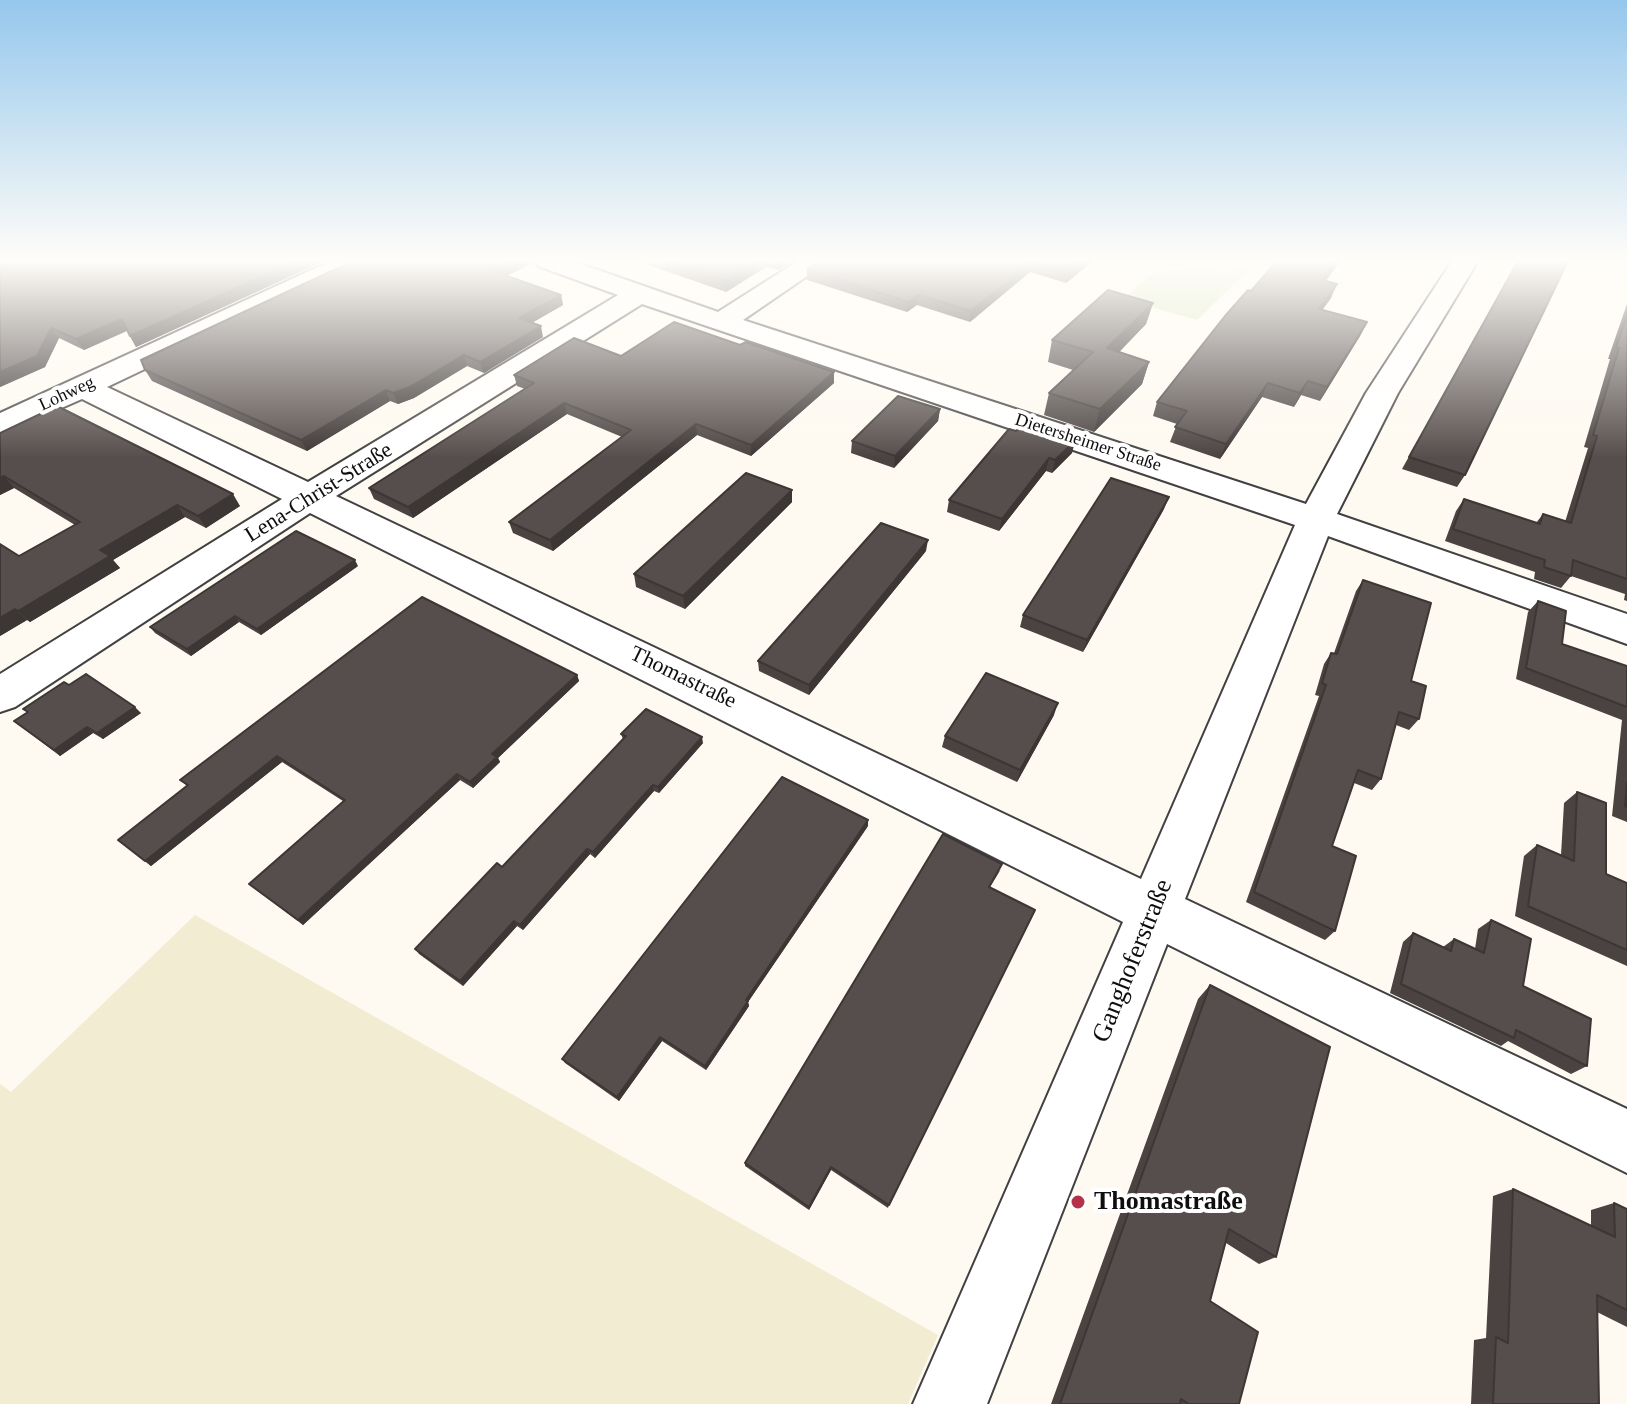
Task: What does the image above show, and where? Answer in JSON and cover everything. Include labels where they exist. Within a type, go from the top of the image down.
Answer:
[{"type":"street","name":"Lohweg","points":[[0,425],[212,327]]},
{"type":"street","name":"Lena-Christ-Straße","points":[[0,695],[311,496],[586,327]]},
{"type":"street","name":"Dietersheimer Straße","points":[[735,327],[1316,519],[1627,629]]},
{"type":"street","name":"Ganghoferstraße","points":[[950,1404],[1316,519],[1382,393],[1424,327]]},
{"type":"street","name":"Thomastraße","points":[[83,387],[1627,1142]]},
{"type":"shaded area","points":[[195,915],[938,1335],[908,1404],[0,1404],[0,1084],[11,1092]]},
{"type":"building","points":[[0,327],[105,327],[76,339],[51,328],[37,356],[0,372]]},
{"type":"building","points":[[126,327],[151,327],[130,336]]},
{"type":"building","points":[[213,327],[540,327],[480,362],[464,355],[410,387],[393,393],[386,390],[301,440],[145,370],[141,360]]},
{"type":"building","points":[[667,327],[687,327],[740,345],[746,342],[834,372],[751,445],[696,424],[550,540],[509,522],[631,430],[564,403],[408,507],[369,488],[534,383],[514,375],[574,338],[621,356]]},
{"type":"building","points":[[1067,327],[1129,327],[1107,348],[1149,362],[1100,409],[1049,393],[1093,352],[1052,340]]},
{"type":"building","points":[[1217,327],[1364,327],[1327,387],[1308,381],[1300,393],[1268,383],[1226,444],[1175,427],[1187,411],[1157,402]]},
{"type":"building","points":[[1482,327],[1536,327],[1465,475],[1409,457]]},
{"type":"building","points":[[1623,327],[1627,327],[1627,579],[1573,560],[1571,576],[1544,567],[1545,560],[1453,529],[1464,499],[1540,524],[1543,514],[1571,523],[1597,436],[1593,435],[1619,348],[1616,347]]},
{"type":"building","points":[[898,396],[940,409],[895,456],[852,441]]},
{"type":"building","points":[[57,406],[233,494],[198,516],[177,505],[100,550],[110,556],[18,611],[15,609],[0,618],[0,544],[19,556],[80,522],[4,476],[0,478],[0,433]]},
{"type":"building","points":[[1024,423],[1075,441],[1055,460],[1049,458],[1002,519],[949,500],[1009,429],[1016,431]]},
{"type":"building","points":[[746,473],[792,490],[683,596],[634,574]]},
{"type":"building","points":[[1111,478],[1169,497],[1087,640],[1023,615]]},
{"type":"building","points":[[881,523],[928,540],[809,685],[758,661]]},
{"type":"building","points":[[296,531],[355,560],[257,629],[235,616],[187,649],[150,627]]},
{"type":"building","points":[[1363,580],[1431,603],[1411,681],[1426,686],[1419,719],[1399,712],[1381,779],[1358,770],[1332,846],[1356,856],[1335,931],[1254,892],[1326,685],[1322,683],[1331,653],[1337,654]]},
{"type":"building","points":[[422,597],[577,675],[492,754],[497,757],[470,782],[457,774],[298,920],[249,884],[345,800],[277,756],[145,861],[118,840],[188,785],[180,780]]},
{"type":"building","points":[[1538,601],[1566,611],[1562,644],[1627,666],[1627,707],[1526,668]]},
{"type":"building","points":[[986,673],[1058,703],[1020,770],[945,736]]},
{"type":"building","points":[[86,674],[135,707],[97,733],[87,727],[54,750],[14,721],[28,712],[23,709],[64,682],[69,685]]},
{"type":"building","points":[[646,709],[702,737],[658,787],[653,785],[593,852],[587,849],[520,925],[514,921],[460,981],[415,949],[497,863],[502,867],[626,736],[621,734]]},
{"type":"building","points":[[782,777],[868,820],[705,1066],[660,1037],[617,1097],[562,1059]]},
{"type":"building","points":[[1577,792],[1606,803],[1606,874],[1627,883],[1627,950],[1528,906],[1537,845],[1574,861]]},
{"type":"building","points":[[943,834],[1002,864],[989,887],[1035,910],[889,1205],[831,1167],[809,1207],[745,1163]]},
{"type":"building","points":[[1491,920],[1531,939],[1523,986],[1591,1019],[1587,1066],[1516,1030],[1514,1038],[1401,984],[1413,933],[1451,951],[1454,939],[1484,953]]},
{"type":"building","points":[[1210,985],[1330,1047],[1276,1257],[1229,1229],[1210,1301],[1258,1332],[1239,1404],[1189,1404],[1181,1399],[1180,1404],[1060,1404]]},
{"type":"building","points":[[1513,1189],[1615,1237],[1614,1203],[1627,1209],[1627,1310],[1597,1295],[1599,1404],[1493,1404],[1496,1337],[1508,1343]]},
{"type":"place","name":"Thomastraße","points":[[1078,1202]]}]
